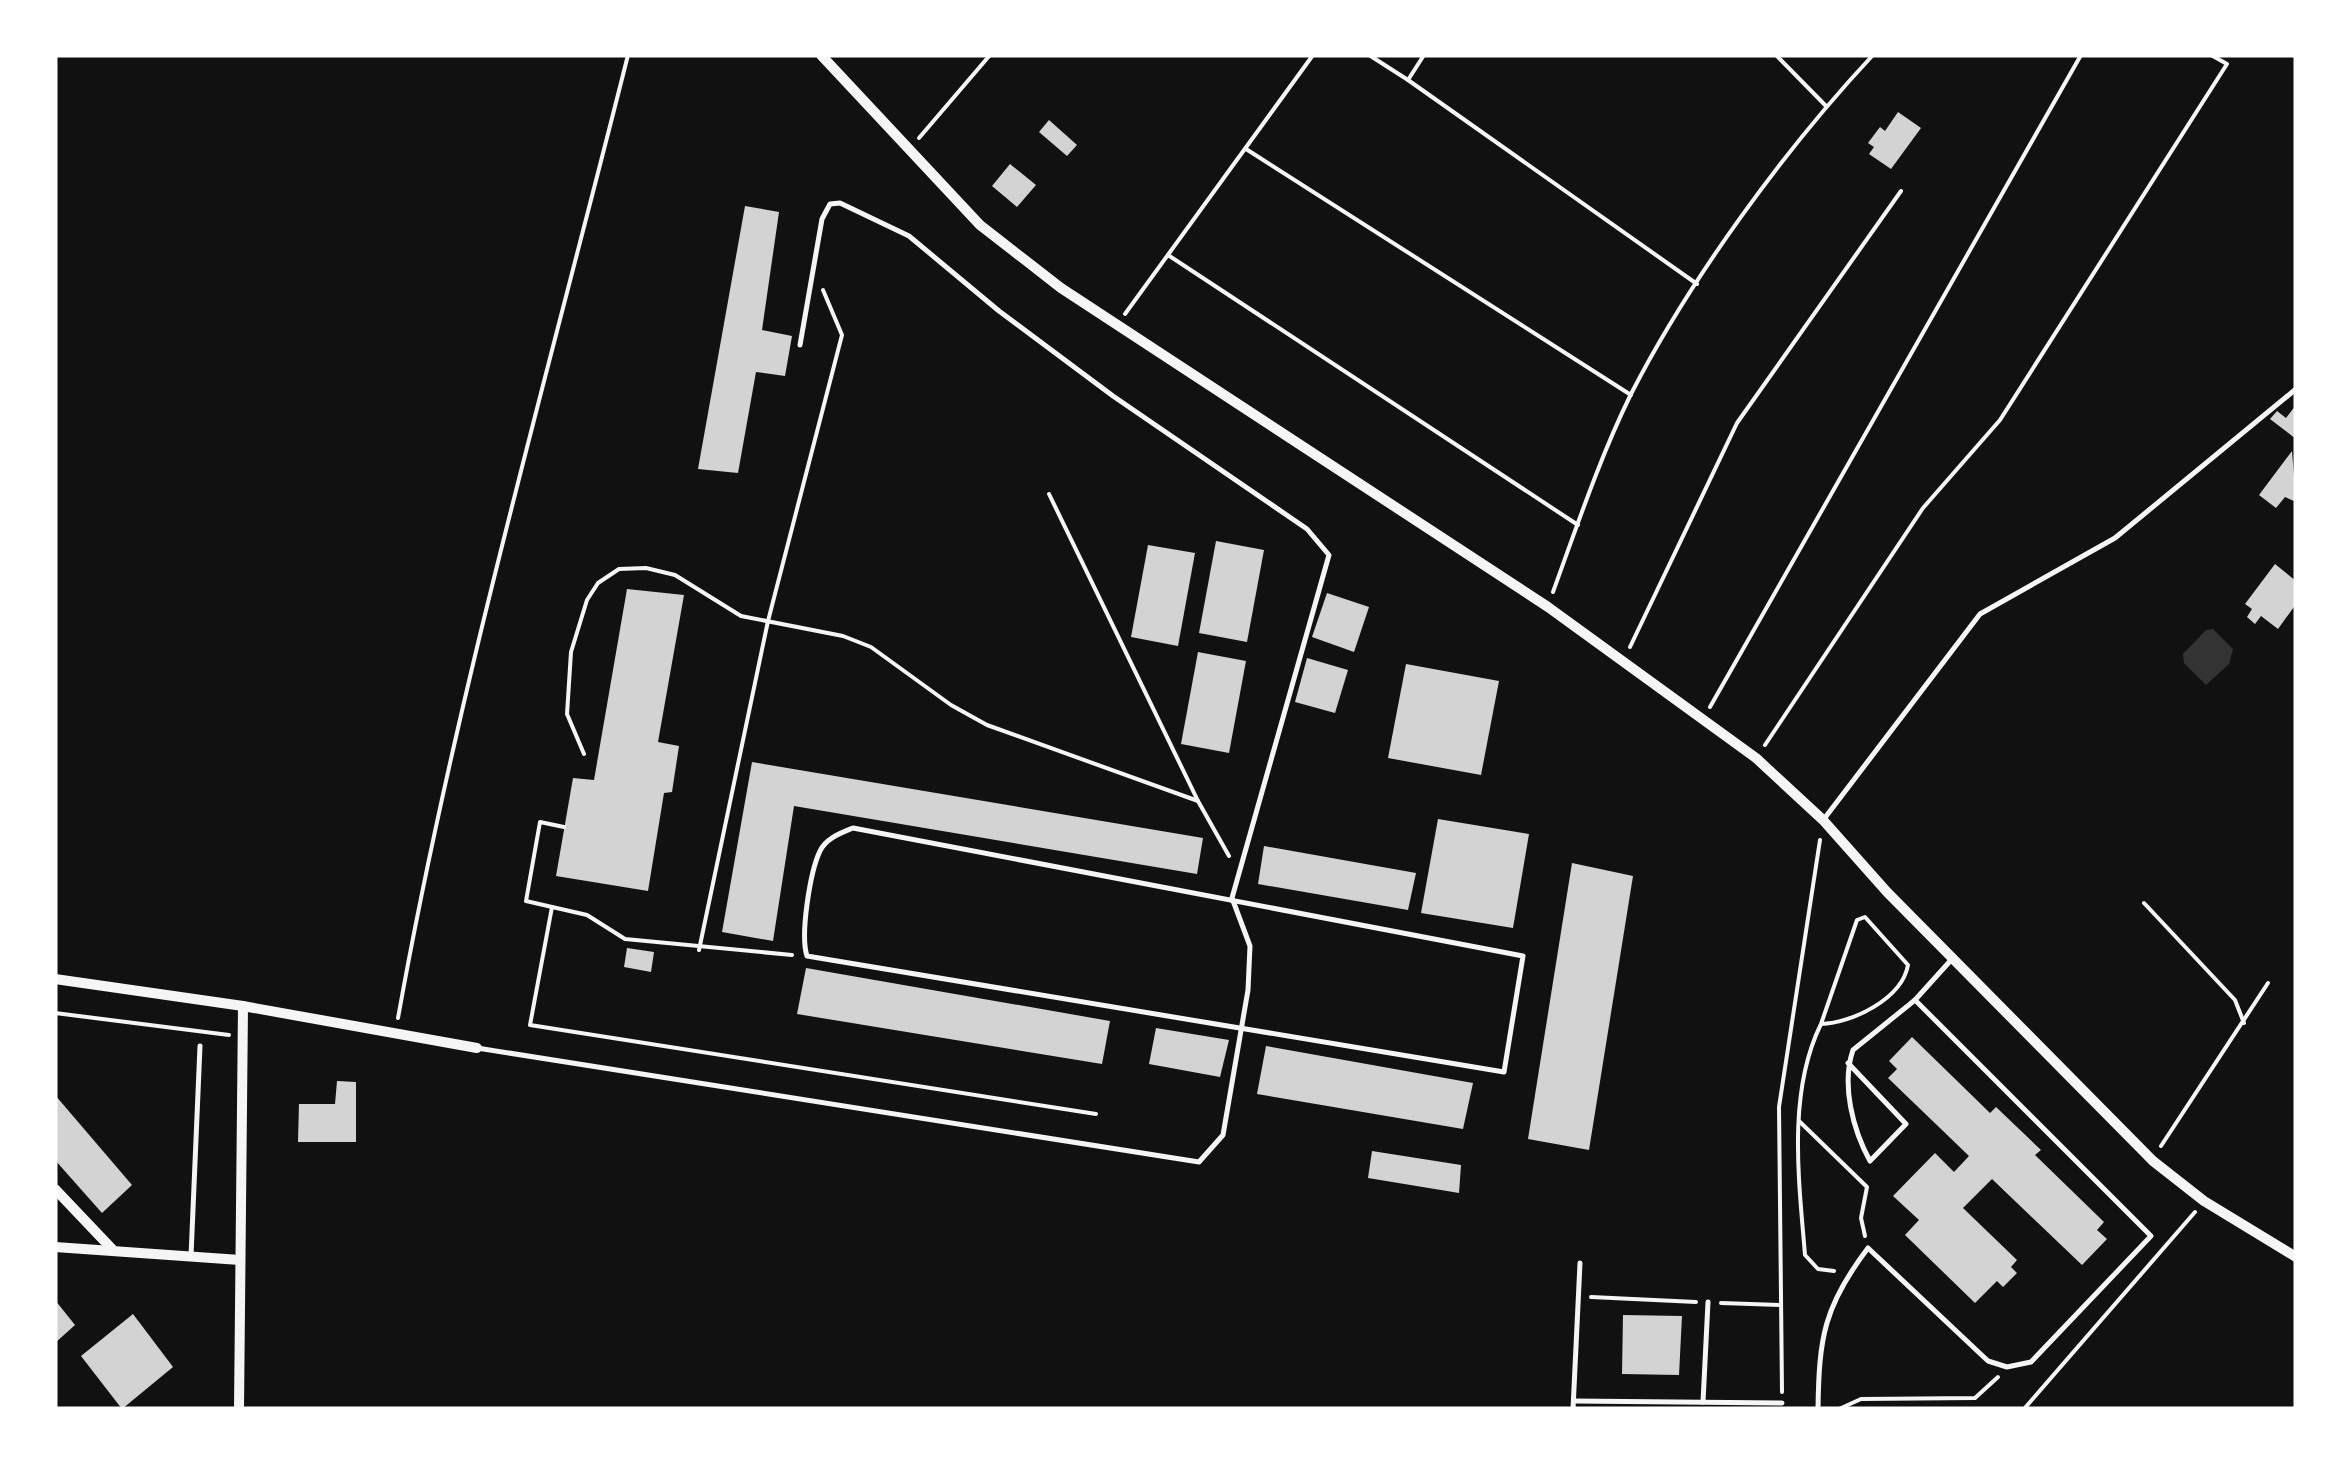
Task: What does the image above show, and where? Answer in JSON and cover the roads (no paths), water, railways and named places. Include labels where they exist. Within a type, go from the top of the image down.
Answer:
[{"type":"street","points":[[821,55],[980,225],[1117,325],[1548,607],[1756,758],[1824,820],[1952,959],[2152,1161],[2204,1201],[2296,1257]]},
{"type":"street","points":[[55,979],[242,1006],[477,1048]]},
{"type":"street","points":[[239,1409],[242,1006]]},
{"type":"street","points":[[55,1189],[112,1250]]},
{"type":"street","points":[[55,1248],[240,1260]]},
{"type":"lane","points":[[477,1048],[1199,1162],[1224,1135],[1250,946],[1232,898],[1329,555],[1307,530],[1113,396],[999,311],[909,236],[840,203],[830,204],[822,219],[800,345]]},
{"type":"lane","points":[[1824,820],[1980,614],[2115,538],[2296,389]]},
{"type":"lane","points":[[853,828],[1232,898],[1523,956],[1504,1072],[807,956],[802,940],[820,849],[836,834],[853,828]]},
{"type":"lane","points":[[1848,1063],[1906,1124],[1870,1161],[1854,1132],[1848,1063],[1853,1050],[1915,1000],[1952,959]]},
{"type":"lane","points":[[1818,1409],[1818,1348],[1825,1318],[1839,1287],[1868,1248],[1988,1362],[2007,1367],[2031,1362],[2151,1236],[1915,1000]]},
{"type":"lane","points":[[190,1256],[200,1046]]},
{"type":"lane","points":[[1574,1409],[1580,1264]]},
{"type":"lane","points":[[1702,1402],[1708,1302]]},
{"type":"lane","points":[[1574,1400],[1782,1403]]}]
